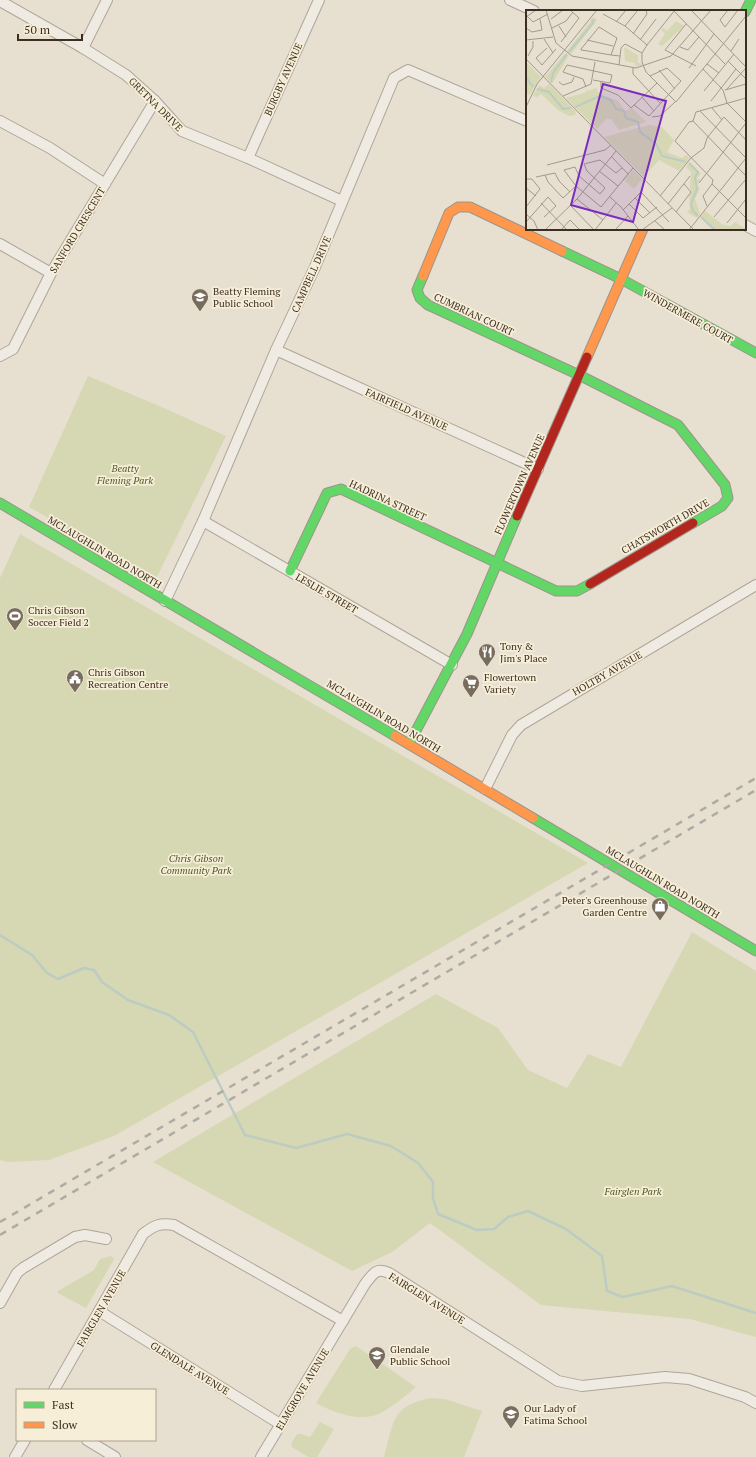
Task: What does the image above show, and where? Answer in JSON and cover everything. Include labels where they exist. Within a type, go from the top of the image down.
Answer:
[{"type":"street","name":"GRETNA DRIVE","points":[[0,0],[83,48],[126,75],[156,101],[182,131],[248,158],[342,201]]},
{"type":"street","points":[[83,48],[107,0]]},
{"type":"street","name":"BURGBY AVENUE","points":[[248,158],[319,0]]},
{"type":"street","points":[[510,0],[532,10]]},
{"type":"street","points":[[746,10],[751,0]]},
{"type":"street","name":"CAMPBELL DRIVE","points":[[165,601],[203,521],[276,350],[315,267],[394,78],[408,70],[526,122]]},
{"type":"street","name":"SANFORD CRESCENT","points":[[0,356],[13,349],[51,273],[156,101]]},
{"type":"street","points":[[0,121],[50,148],[104,184]]},
{"type":"street","name":"CUMBRIAN COURT","points":[[579,375],[428,305],[420,298],[417,290],[449,213],[458,207],[470,207],[621,279]]},
{"type":"street","points":[[746,226],[756,231]]},
{"type":"street","name":"FLOWERTOWN AVENUE","points":[[409,744],[467,634],[496,563],[643,230]]},
{"type":"street","points":[[0,244],[51,273]]},
{"type":"street","name":"WINDERMERE COURT","points":[[621,279],[756,353]]},
{"type":"street","name":"FAIRFIELD AVENUE","points":[[276,350],[538,469]]},
{"type":"street","name":"CHATSWORTH DRIVE","points":[[496,563],[556,591],[577,591],[722,506],[728,498],[725,485],[678,425],[579,375]]},
{"type":"street","name":"HADRINA STREET","points":[[290,571],[327,493],[341,489],[496,563]]},
{"type":"street","name":"MCLAUGHLIN ROAD NORTH","points":[[0,503],[485,789],[756,951]]},
{"type":"street","name":"LESLIE STREET","points":[[203,521],[452,665]]},
{"type":"street","name":"HOLTBY AVENUE","points":[[485,789],[512,735],[521,725],[756,585]]},
{"type":"street","name":"FAIRGLEN AVENUE","points":[[55,1389],[143,1234],[152,1227],[162,1224],[174,1225],[343,1321],[374,1272],[383,1270],[390,1273],[558,1381],[582,1386],[665,1377],[689,1379],[745,1397],[756,1403]]},
{"type":"street","points":[[0,1303],[17,1273],[22,1268],[75,1237],[85,1236],[106,1239]]},
{"type":"street","name":"GLENDALE AVENUE","points":[[99,1312],[280,1424]]},
{"type":"street","name":"ELMGROVE AVENUE","points":[[261,1457],[343,1321]]},
{"type":"street","points":[[15,1457],[24,1441]]},
{"type":"street","points":[[89,1441],[115,1457]]},
{"type":"green space","name":"Beatty Fleming Park","points":[[88,376],[226,436],[156,579],[29,507]]},
{"type":"green space","name":"Chris Gibson Community Park","points":[[20,534],[588,863],[114,1136],[49,1160],[8,1162],[0,1160],[0,578]]},
{"type":"green space","name":"Fairglen Park","points":[[692,932],[756,971],[756,1337],[690,1319],[541,1305],[430,1223],[392,1252],[352,1271],[153,1162],[436,994],[498,1028],[528,1070],[567,1088],[588,1054],[621,1067]]},
{"type":"green space","points":[[111,1256],[114,1259],[86,1308],[58,1293],[58,1291],[94,1270],[100,1259]]},
{"type":"green space","points":[[356,1346],[416,1387],[383,1412],[372,1416],[351,1416],[316,1403],[350,1349]]},
{"type":"green space","points":[[431,1398],[445,1399],[482,1411],[464,1457],[384,1457],[392,1426],[401,1411],[418,1401]]},
{"type":"green space","points":[[320,1422],[334,1429],[317,1457],[308,1457],[292,1447],[291,1444],[297,1434],[310,1437]]},
{"type":"waterway","points":[[0,935],[32,955],[47,973],[58,979],[84,968],[94,970],[102,982],[128,1000],[169,1015],[193,1032],[245,1135],[296,1148],[347,1134],[391,1146],[418,1163],[433,1182],[433,1198],[438,1214],[477,1230],[494,1229],[508,1217],[528,1211],[566,1229],[602,1256],[607,1291],[623,1297],[672,1286],[756,1313]]},
{"type":"railway","points":[[0,1222],[756,778]]},
{"type":"railway","points":[[0,1235],[756,790]]},
{"type":"traffic: fast","points":[[746,10],[751,0]]},
{"type":"traffic: fast","points":[[562,251],[621,279],[756,353]]},
{"type":"traffic: fast","points":[[423,276],[417,290],[420,298],[428,305],[579,375],[678,425],[725,485],[728,498],[722,506],[693,523]]},
{"type":"traffic: fast","points":[[290,571],[327,493],[341,489],[556,591],[577,591],[590,584]]},
{"type":"traffic: fast","points":[[0,503],[395,736]]},
{"type":"traffic: fast","points":[[409,744],[467,634],[517,516]]},
{"type":"traffic: fast","points":[[533,818],[756,951]]},
{"type":"traffic: slow","points":[[423,276],[449,213],[458,207],[470,207],[562,251]]},
{"type":"traffic: slow","points":[[587,357],[643,230]]},
{"type":"traffic: slow","points":[[395,736],[533,818]]},
{"type":"traffic: jam","points":[[517,516],[587,357]]},
{"type":"traffic: jam","points":[[590,584],[693,523]]},
{"type":"place","name":"Beatty Fleming Public School","points":[[200,312]]},
{"type":"place","name":"Chris Gibson Soccer Field 2","points":[[15,631]]},
{"type":"place","name":"Tony & Jim's Place","points":[[487,667]]},
{"type":"place","name":"Chris Gibson Recreation Centre","points":[[75,693]]},
{"type":"place","name":"Flowertown Variety","points":[[471,698]]},
{"type":"place","name":"Peter's Greenhouse Garden Centre","points":[[660,921]]},
{"type":"place","name":"Glendale Public School","points":[[377,1370]]},
{"type":"place","name":"Our Lady of Fatima School","points":[[511,1429]]}]
